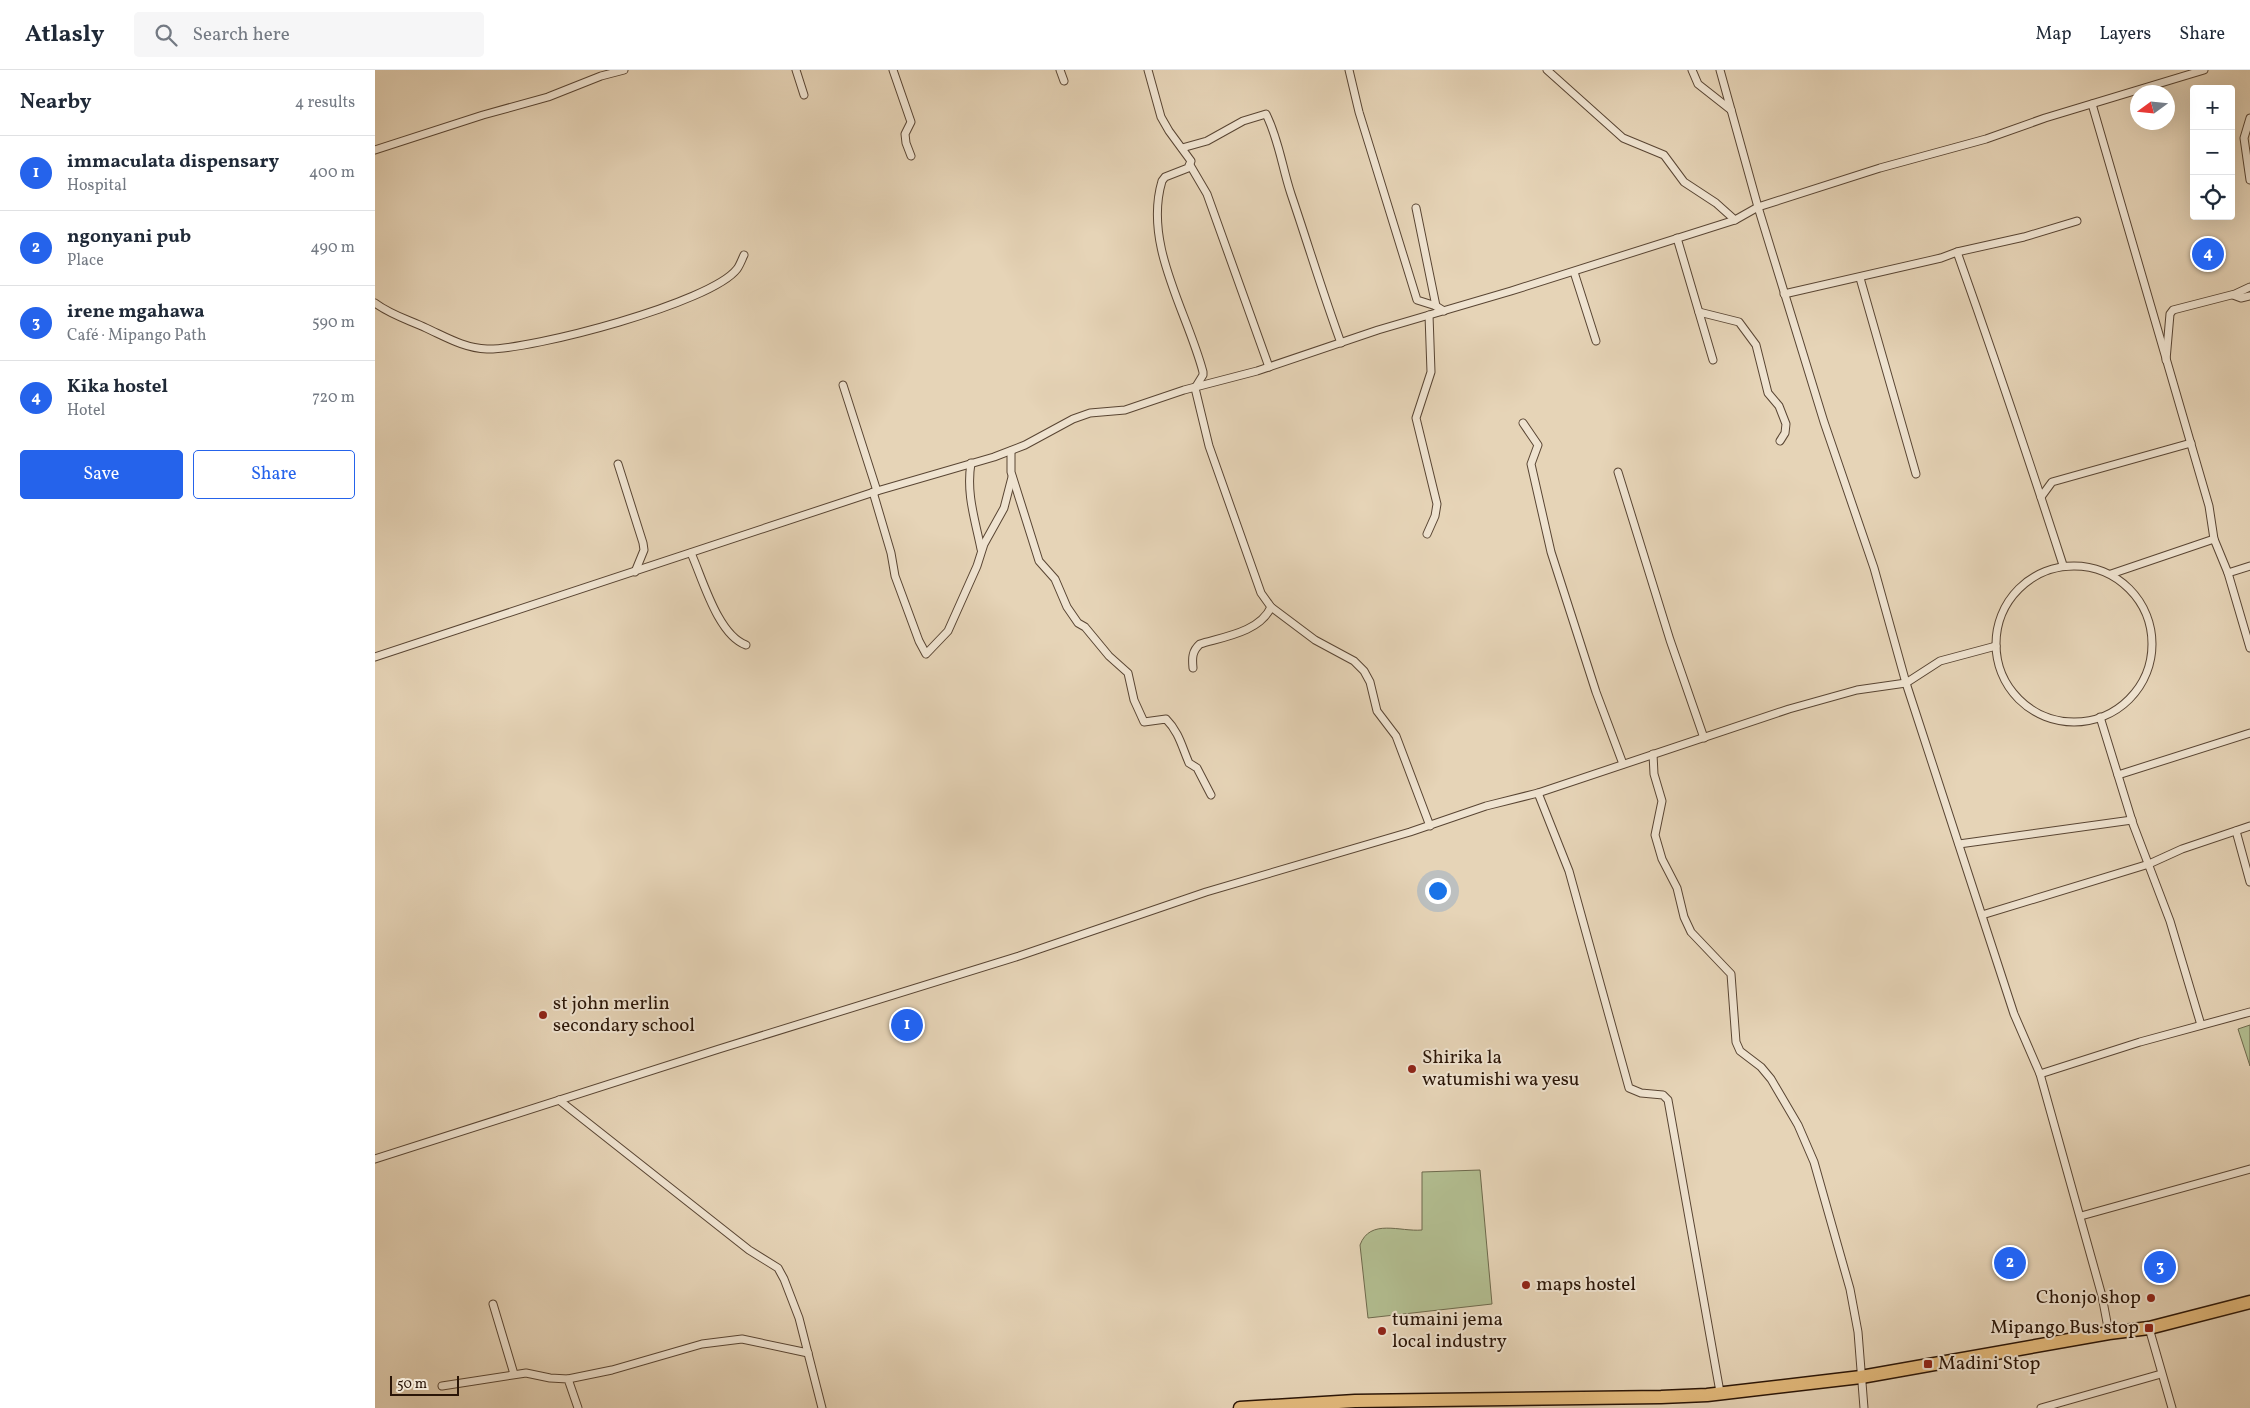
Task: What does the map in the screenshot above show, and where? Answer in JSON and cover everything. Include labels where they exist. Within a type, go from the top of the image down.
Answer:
[{"type":"highway","points":[[1240,1408],[1355,1401],[1661,1397],[1784,1387],[1861,1377],[2109,1333],[2149,1328],[2250,1302]]},
{"type":"street","points":[[375,150],[483,115],[548,97],[601,76],[624,70]]},
{"type":"street","points":[[796,70],[804,94]]},
{"type":"street","points":[[893,70],[911,122],[905,134],[911,156]]},
{"type":"street","points":[[1060,70],[1064,81]]},
{"type":"street","points":[[1148,70],[1161,117],[1169,131],[1189,156],[1191,164],[1207,194],[1269,367]]},
{"type":"street","points":[[1349,70],[1359,112],[1417,300],[1436,306],[1444,311]]},
{"type":"street","points":[[1547,70],[1623,138],[1664,155],[1684,182],[1716,203],[1735,220]]},
{"type":"street","points":[[1720,70],[1784,294],[1824,422],[1874,568],[1906,683],[2014,1014],[2040,1074],[2081,1216],[2102,1296],[2109,1333]]},
{"type":"street","points":[[375,657],[875,491],[1011,451],[1090,413],[1125,410],[1269,367],[1735,220],[1758,207],[1880,168],[1986,139],[2204,70]]},
{"type":"street","points":[[1692,71],[1698,84],[1731,110]]},
{"type":"street","points":[[2092,104],[2166,362],[2191,442],[2209,506],[2215,539],[2228,573],[2250,648]]},
{"type":"street","points":[[1183,148],[1207,141],[1243,120],[1266,114],[1274,130],[1291,194],[1301,220],[1313,264],[1341,343]]},
{"type":"street","points":[[2250,118],[2243,138],[2250,180]]},
{"type":"street","points":[[1191,164],[1185,171],[1165,177],[1162,181],[1156,211],[1161,248],[1171,284],[1203,372],[1195,388],[1209,446],[1230,501],[1253,574],[1261,593],[1271,607],[1315,640],[1354,661],[1364,671],[1370,682],[1377,711],[1396,736],[1430,826]]},
{"type":"street","points":[[1415,208],[1436,306]]},
{"type":"street","points":[[1784,294],[1941,258],[1957,252],[2024,237],[2077,221]]},
{"type":"street","points":[[1677,238],[1713,360]]},
{"type":"street","points":[[1957,252],[2012,408],[2023,448],[2036,479],[2063,565]]},
{"type":"street","points":[[375,304],[393,314],[468,347],[487,349],[528,345],[625,321],[676,304],[728,277],[737,269],[744,255]]},
{"type":"street","points":[[1574,272],[1596,341]]},
{"type":"street","points":[[1860,278],[1916,474]]},
{"type":"street","points":[[2166,362],[2169,344],[2169,321],[2173,310],[2233,294],[2250,287]]},
{"type":"street","points":[[2233,294],[2241,298],[2250,296]]},
{"type":"street","points":[[1699,312],[1739,322],[1756,346],[1768,393],[1779,406],[1786,424],[1785,433],[1780,442]]},
{"type":"street","points":[[1427,534],[1435,516],[1437,504],[1416,418],[1431,372],[1429,315]]},
{"type":"street","points":[[843,385],[875,491],[895,576],[919,641],[926,654],[938,644],[948,631],[977,566],[981,550],[1004,508],[1012,476]]},
{"type":"street","points":[[1523,423],[1538,445],[1531,464],[1551,552],[1623,764]]},
{"type":"street","points":[[2036,479],[2052,482],[2191,442]]},
{"type":"street","points":[[1011,451],[1009,464],[1012,476],[1039,561],[1055,579],[1067,607],[1109,656],[1128,672],[1134,700],[1144,722],[1166,719],[1173,726],[1178,733],[1189,763],[1197,768],[1211,796]]},
{"type":"street","points":[[971,463],[968,480],[969,499],[981,550]]},
{"type":"street","points":[[618,464],[643,543],[644,550],[635,572]]},
{"type":"street","points":[[1618,472],[1662,613],[1704,738]]},
{"type":"street","points":[[2041,497],[2052,482]]},
{"type":"street","points":[[2111,574],[2215,539]]},
{"type":"street","points":[[691,553],[717,612],[729,634],[738,642],[746,645]]},
{"type":"street","points":[[2063,565],[2080,565],[2111,574],[2136,595],[2151,625],[2152,658],[2139,688],[2116,711],[2085,722],[2053,720],[2024,704],[2004,678],[1996,646],[2001,614],[2020,587],[2047,570],[2063,565]]},
{"type":"street","points":[[2228,573],[2250,566]]},
{"type":"street","points":[[1193,668],[1192,656],[1195,648],[1200,644],[1255,626],[1269,612],[1271,607]]},
{"type":"street","points":[[375,1159],[1019,956],[1206,892],[1430,826],[1487,806],[1538,793],[1822,699],[1857,690],[1906,683],[1940,661],[1996,646]]},
{"type":"street","points":[[2100,717],[2132,820],[2170,921],[2201,1025]]},
{"type":"street","points":[[2118,775],[2250,733]]},
{"type":"street","points":[[1653,754],[1654,774],[1662,801],[1655,840],[1662,859],[1677,888],[1684,917],[1691,932],[1731,974],[1735,1042],[1740,1051],[1761,1067],[1771,1079],[1798,1125],[1814,1162],[1850,1289],[1858,1332],[1864,1408]]},
{"type":"street","points":[[1538,793],[1569,871],[1629,1088],[1641,1093],[1663,1095],[1668,1100],[1720,1392]]},
{"type":"street","points":[[1959,844],[2132,820]]},
{"type":"street","points":[[1982,915],[2149,864],[2182,849],[2250,826]]},
{"type":"street","points":[[2236,831],[2250,882]]},
{"type":"street","points":[[2040,1074],[2250,1012]]},
{"type":"street","points":[[559,1100],[749,1250],[778,1268],[799,1318],[822,1408]]},
{"type":"street","points":[[2081,1216],[2250,1169]]},
{"type":"street","points":[[493,1304],[514,1374]]},
{"type":"street","points":[[2149,1328],[2172,1408]]},
{"type":"street","points":[[442,1386],[527,1373],[550,1378],[568,1379],[613,1370],[702,1344],[742,1339],[808,1353]]},
{"type":"street","points":[[2041,1408],[2161,1374]]},
{"type":"street","points":[[568,1379],[578,1408]]},
{"type":"green space","points":[[2250,1025],[2250,1066],[2238,1029]]},
{"type":"green space","points":[[1480,1170],[1492,1304],[1368,1318],[1360,1245],[1365,1237],[1378,1229],[1422,1230],[1422,1172]]},
{"type":"place","name":"Kika hostel","points":[[2208,254]]},
{"type":"place","name":"st john merlin secondary school","points":[[543,1015]]},
{"type":"place","name":"immaculata dispensary","points":[[907,1025]]},
{"type":"place","name":"Shirika la watumishi wa yesu","points":[[1412,1069]]},
{"type":"place","name":"ngonyani pub","points":[[2010,1263]]},
{"type":"place","name":"irene mgahawa","points":[[2160,1267]]},
{"type":"place","name":"maps hostel","points":[[1526,1285]]},
{"type":"place","name":"Chonjo shop","points":[[2151,1298]]},
{"type":"place","name":"Mipango Bus stop","points":[[2149,1328]]},
{"type":"place","name":"tumaini jema local industry","points":[[1382,1331]]},
{"type":"place","name":"Madini Stop","points":[[1928,1364]]}]
